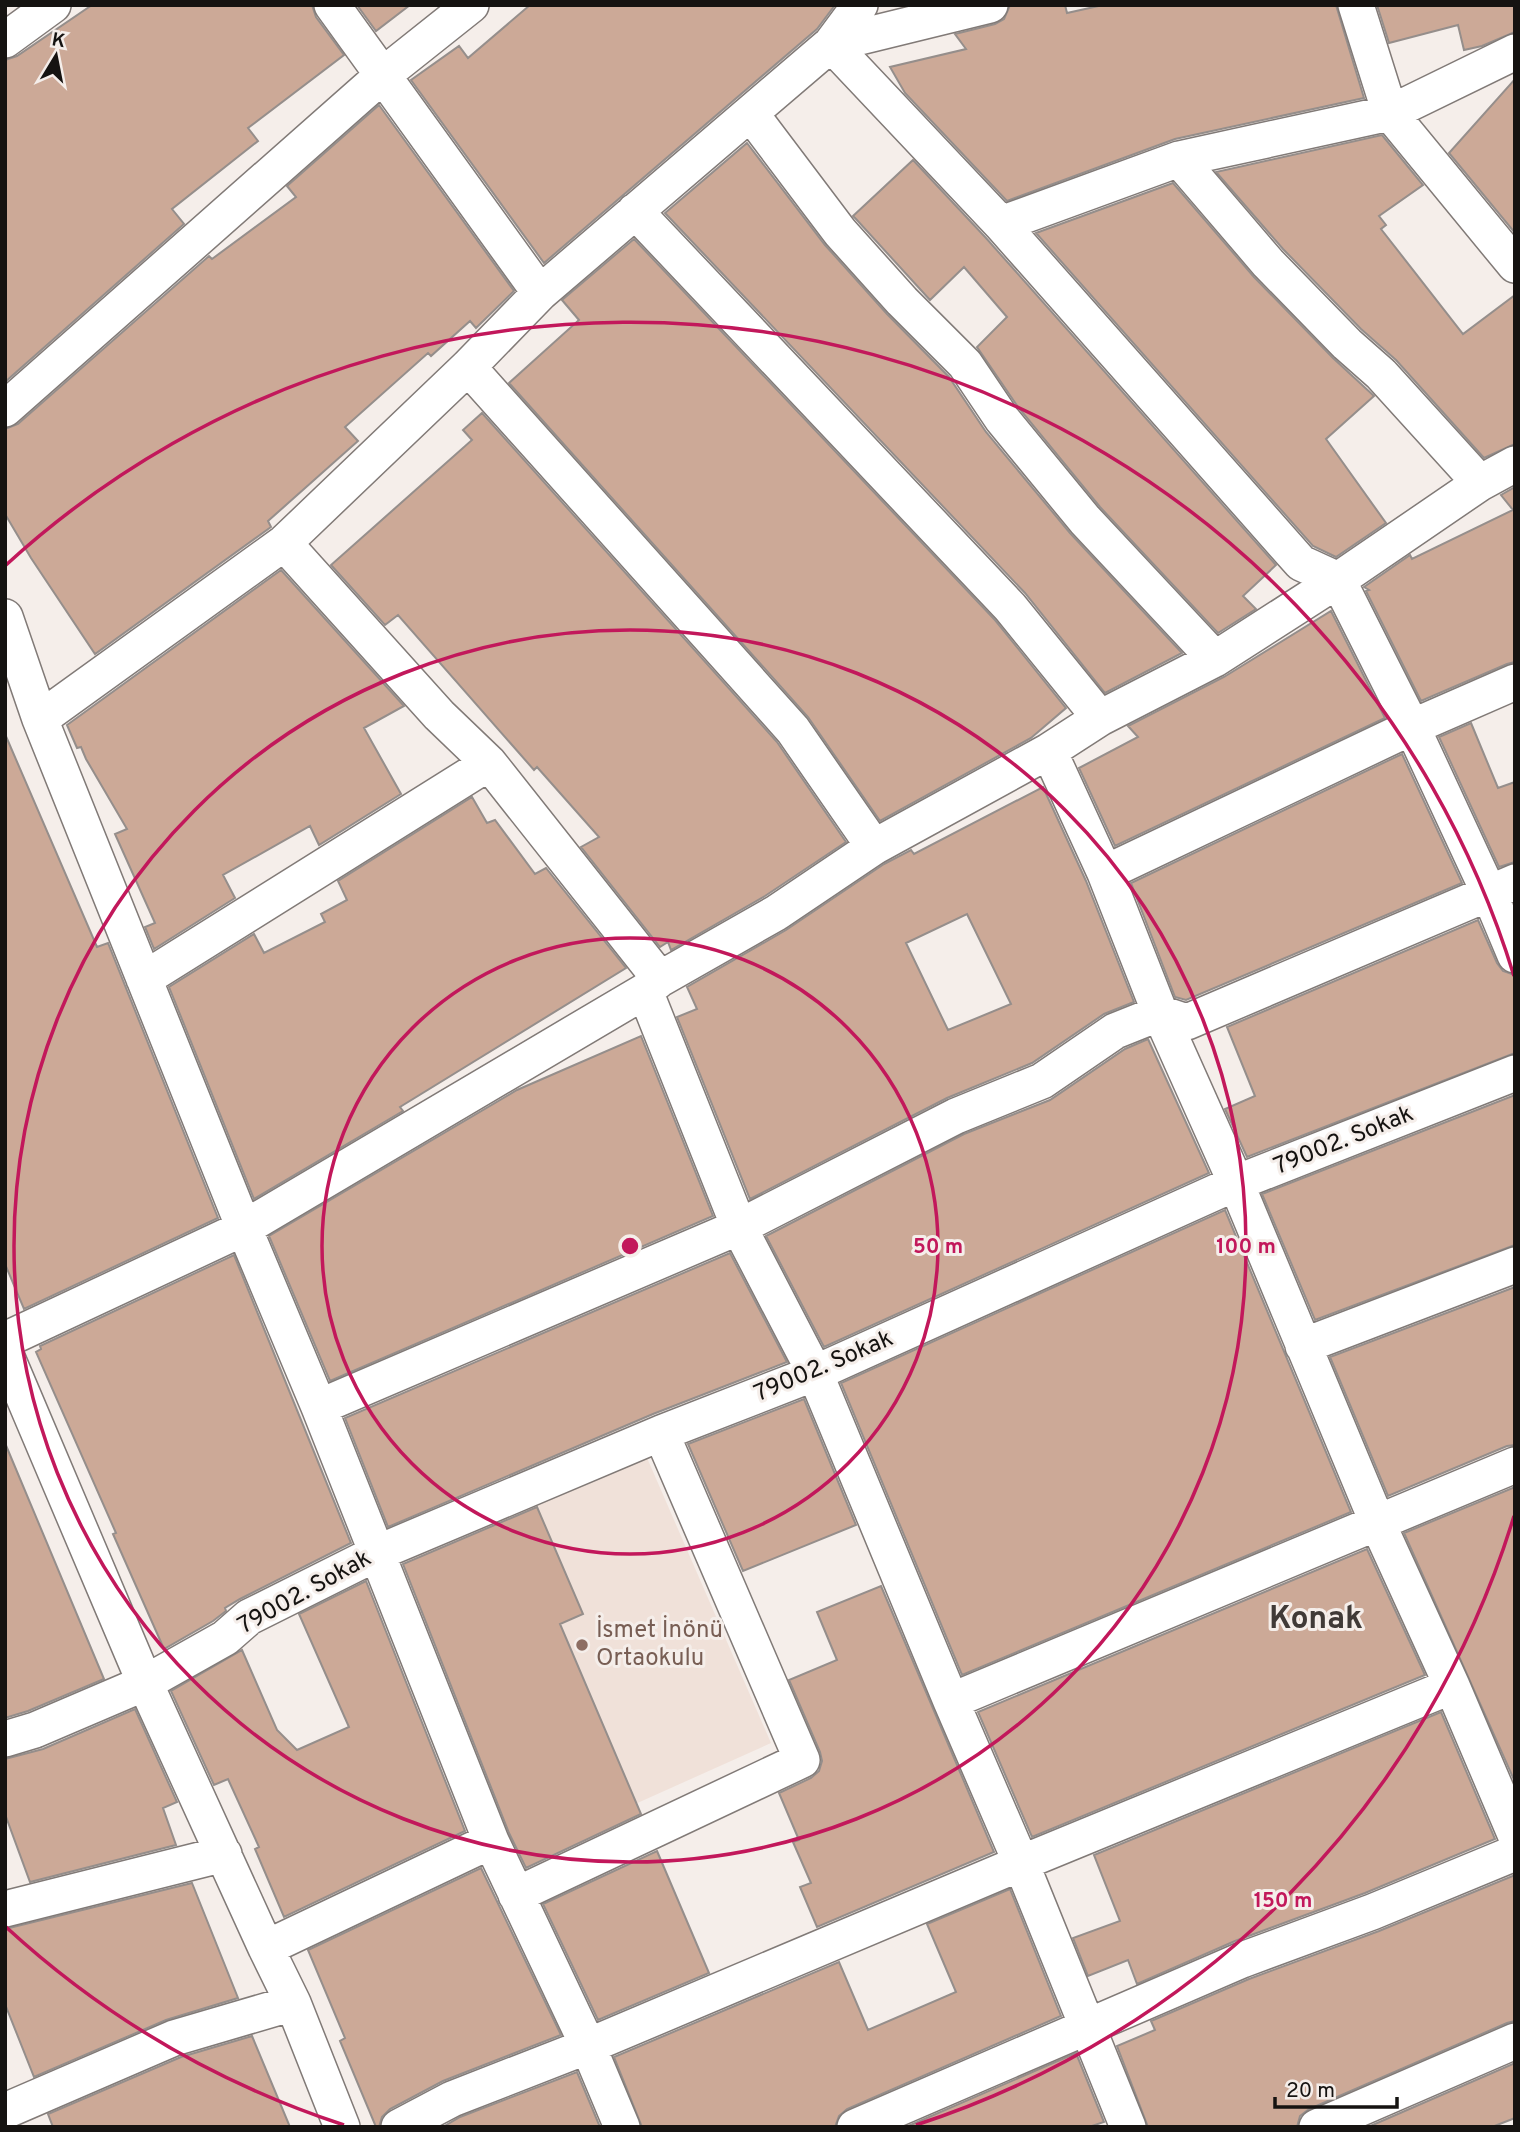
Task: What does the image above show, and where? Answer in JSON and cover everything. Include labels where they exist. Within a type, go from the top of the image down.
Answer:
[{"type":"street","points":[[5,40],[53,5]]},
{"type":"street","points":[[332,5],[540,292]]},
{"type":"street","points":[[5,409],[383,75],[471,5]]},
{"type":"street","points":[[40,719],[284,543],[468,367],[540,292],[831,44],[860,5]]},
{"type":"street","points":[[831,44],[990,5]]},
{"type":"street","points":[[1356,5],[1390,113],[1515,265]]},
{"type":"street","points":[[831,44],[1001,224],[1301,563],[1338,580],[1412,727],[1502,887],[1515,955]]},
{"type":"street","points":[[1001,224],[1179,159],[1390,113],[1515,52]]},
{"type":"street","points":[[751,114],[840,232],[902,301],[965,364],[1002,419],[1084,520],[1215,659]]},
{"type":"street","points":[[1179,159],[1268,262],[1347,344],[1381,374],[1480,483]]},
{"type":"street","points":[[635,211],[1010,607],[1100,718]]},
{"type":"street","points":[[468,367],[793,730],[874,847]]},
{"type":"street","points":[[5,1340],[244,1228],[776,913],[874,847],[1049,751],[1100,718],[1215,659],[1338,580],[1480,483],[1515,464]]},
{"type":"street","points":[[284,543],[439,715],[489,763],[653,985],[739,1227],[816,1373],[1128,2127]]},
{"type":"street","points":[[5,617],[40,719],[244,1228],[319,1407],[491,1841],[588,2046],[622,2127]]},
{"type":"street","points":[[1105,873],[1412,727],[1515,682]]},
{"type":"street","points":[[1049,751],[1105,873],[1160,1013],[1236,1183],[1377,1524],[1452,1686],[1515,1834]]},
{"type":"street","points":[[144,979],[489,763]]},
{"type":"street","points":[[319,1407],[739,1227],[956,1116],[1042,1082],[1115,1031],[1160,1013],[1187,1022],[1502,887]]},
{"type":"street","name":"79002. Sokak","points":[[5,1739],[35,1730],[145,1683],[225,1638],[249,1617],[377,1553],[662,1433],[816,1373],[1236,1183],[1515,1073]]},
{"type":"street","points":[[1303,1346],[1515,1265]]},
{"type":"street","points":[[5,1353],[145,1683],[293,2003],[342,2127]]},
{"type":"street","points":[[516,1895],[802,1760],[662,1433]]},
{"type":"street","points":[[951,1701],[1515,1465]]},
{"type":"street","points":[[399,2127],[452,2099],[588,2046],[1452,1686]]},
{"type":"street","points":[[266,1948],[491,1841]]},
{"type":"street","points":[[855,2127],[1242,1960],[1372,1912],[1515,1853]]},
{"type":"street","points":[[6,1905],[224,1854]]},
{"type":"street","points":[[5,2111],[174,2038],[293,2003]]},
{"type":"street","points":[[1317,2127],[1515,2041]]},
{"type":"shaded area","name":"İsmet İnönü Ortaokulu","points":[[641,1444],[771,1743],[524,1854],[396,1547]]},
{"type":"building","points":[[92,5],[312,5],[316,17],[344,55],[248,128],[258,141],[172,209],[184,224],[5,382],[5,60],[17,56]]},
{"type":"building","points":[[357,5],[410,5],[376,31]]},
{"type":"building","points":[[530,5],[835,5],[817,29],[544,263],[411,80],[459,46],[468,58]]},
{"type":"building","points":[[1010,5],[1065,5],[1067,13],[1103,5],[1336,5],[1364,98],[1175,139],[1007,201],[905,93],[890,67],[966,49],[955,34],[995,24],[1004,19]]},
{"type":"building","points":[[1377,5],[1515,5],[1515,32],[1482,46],[1464,50],[1458,25],[1389,43]]},
{"type":"building","points":[[1515,79],[1515,233],[1449,153]]},
{"type":"building","points":[[379,105],[514,291],[476,328],[470,321],[431,356],[428,353],[345,427],[358,441],[268,521],[271,527],[95,654],[5,514],[5,429],[18,424],[209,256],[212,259],[296,197],[287,186]]},
{"type":"building","points":[[1382,135],[1423,185],[1379,216],[1386,225],[1381,229],[1463,334],[1515,295],[1515,444],[1484,458],[1396,360],[1361,329],[1283,249],[1216,172]]},
{"type":"building","points":[[747,143],[825,245],[949,377],[986,432],[1070,533],[1182,653],[1105,693],[1025,593],[665,213]]},
{"type":"building","points":[[913,160],[986,238],[1276,565],[1243,596],[1256,609],[1218,633],[1100,507],[1018,407],[977,347],[1007,317],[964,267],[930,300],[853,216]]},
{"type":"building","points":[[1173,183],[1254,277],[1374,396],[1326,439],[1386,523],[1336,557],[1313,546],[1036,233]]},
{"type":"building","points":[[634,239],[995,620],[1066,708],[1031,738],[880,821],[808,717],[509,383],[579,320],[562,300]]},
{"type":"building","points":[[482,413],[777,742],[846,842],[765,896],[671,950],[668,942],[660,947],[581,847],[599,837],[537,767],[534,770],[398,615],[385,625],[331,565],[472,440],[463,430]]},
{"type":"building","points":[[1515,487],[1515,662],[1421,701],[1366,591],[1369,590],[1364,587],[1410,555],[1412,559],[1513,510],[1501,495]]},
{"type":"building","points":[[281,570],[404,706],[364,728],[401,794],[319,845],[310,826],[223,875],[235,898],[154,949],[145,927],[155,923],[115,834],[127,829],[81,747],[77,748],[67,725]]},
{"type":"building","points":[[1331,611],[1385,718],[1115,846],[1079,768],[1138,737],[1128,726],[1224,677]]},
{"type":"building","points":[[1471,723],[1498,788],[1515,782],[1515,862],[1499,867],[1439,737]]},
{"type":"building","points":[[5,734],[97,947],[108,943],[218,1218],[24,1309],[5,1264]]},
{"type":"building","points":[[1402,754],[1462,883],[1186,1000],[1175,997],[1131,883]]},
{"type":"building","points":[[1043,787],[1086,881],[1134,1002],[1104,1014],[1032,1063],[947,1098],[750,1199],[677,1017],[697,1009],[687,987],[786,930],[884,864],[911,850],[914,854]],"holes":[[[967,914],[1011,1004],[948,1030],[906,943]]]},
{"type":"building","points":[[472,797],[487,823],[495,820],[535,874],[546,868],[626,968],[400,1107],[403,1111],[254,1199],[169,987],[254,934],[264,953],[325,922],[321,914],[347,900],[338,881]]},
{"type":"building","points":[[1478,920],[1497,963],[1503,971],[1515,975],[1515,1053],[1247,1157],[1225,1109],[1255,1096],[1227,1027]]},
{"type":"building","points":[[641,1036],[713,1216],[330,1381],[269,1236],[517,1090]]},
{"type":"building","points":[[1148,1039],[1209,1173],[824,1347],[766,1236],[964,1134],[1050,1100],[1125,1049]]},
{"type":"building","points":[[1515,1095],[1515,1245],[1315,1320],[1262,1194]]},
{"type":"building","points":[[1225,1210],[1351,1512],[962,1675],[841,1383]]},
{"type":"building","points":[[730,1253],[787,1362],[653,1414],[388,1527],[345,1418]]},
{"type":"building","points":[[234,1255],[351,1543],[240,1599],[225,1608],[226,1611],[213,1621],[164,1649],[36,1352],[41,1349],[40,1346]]},
{"type":"building","points":[[1515,1287],[1515,1445],[1388,1496],[1330,1357]]},
{"type":"building","points":[[804,1399],[856,1525],[743,1571],[688,1444]]},
{"type":"building","points":[[5,1443],[104,1679],[5,1718]]},
{"type":"building","points":[[1515,1487],[1515,1782],[1404,1533]]},
{"type":"building","points":[[537,1507],[583,1614],[560,1624],[641,1814],[526,1868],[509,1833],[403,1564]]},
{"type":"building","points":[[1367,1549],[1425,1675],[1032,1837],[978,1712]]},
{"type":"building","points":[[366,1581],[465,1831],[284,1917],[255,1849],[259,1847],[228,1779],[214,1785],[171,1691],[242,1650],[277,1730],[297,1750],[349,1727],[299,1614]]},
{"type":"building","points":[[881,1586],[994,1852],[817,1927],[800,1887],[811,1883],[793,1842],[799,1840],[779,1793],[811,1778],[819,1771],[822,1761],[789,1680],[837,1660],[817,1612]]},
{"type":"building","points":[[135,1709],[177,1802],[163,1808],[176,1845],[30,1882],[5,1814],[5,1759],[43,1749]]},
{"type":"building","points":[[1441,1712],[1495,1839],[1365,1893],[1235,1941],[1137,1984],[1128,1960],[1088,1976],[1073,1938],[1120,1921],[1094,1855]]},
{"type":"building","points":[[657,1851],[709,1973],[598,2020],[543,1904]]},
{"type":"building","points":[[481,1868],[561,2035],[443,2081],[390,2109],[382,2117],[379,2127],[376,2127],[340,2041],[345,2038],[308,1950]]},
{"type":"building","points":[[1515,1875],[1515,2021],[1309,2109],[1300,2116],[1297,2127],[1148,2127],[1117,2046],[1155,2030],[1151,2021],[1249,1979],[1379,1931]]},
{"type":"building","points":[[192,1883],[238,1998],[166,2020],[34,2077],[5,2004],[5,1929]]},
{"type":"building","points":[[1010,1889],[1061,2016],[847,2109],[839,2116],[835,2127],[642,2127],[614,2057],[839,1962],[868,2030],[956,1992],[927,1924]]},
{"type":"building","points":[[252,2036],[290,2127],[53,2127],[48,2114],[181,2057]]},
{"type":"building","points":[[1076,2053],[1104,2122],[1089,2127],[906,2127]]},
{"type":"building","points":[[1515,2063],[1515,2118],[1492,2127],[1368,2127]]},
{"type":"building","points":[[577,2072],[600,2127],[443,2127],[460,2117]]},
{"type":"place","name":"İsmet İnönü Ortaokulu","points":[[582,1645]]},
{"type":"district","name":"Konak","points":[[1316,1620]]}]
